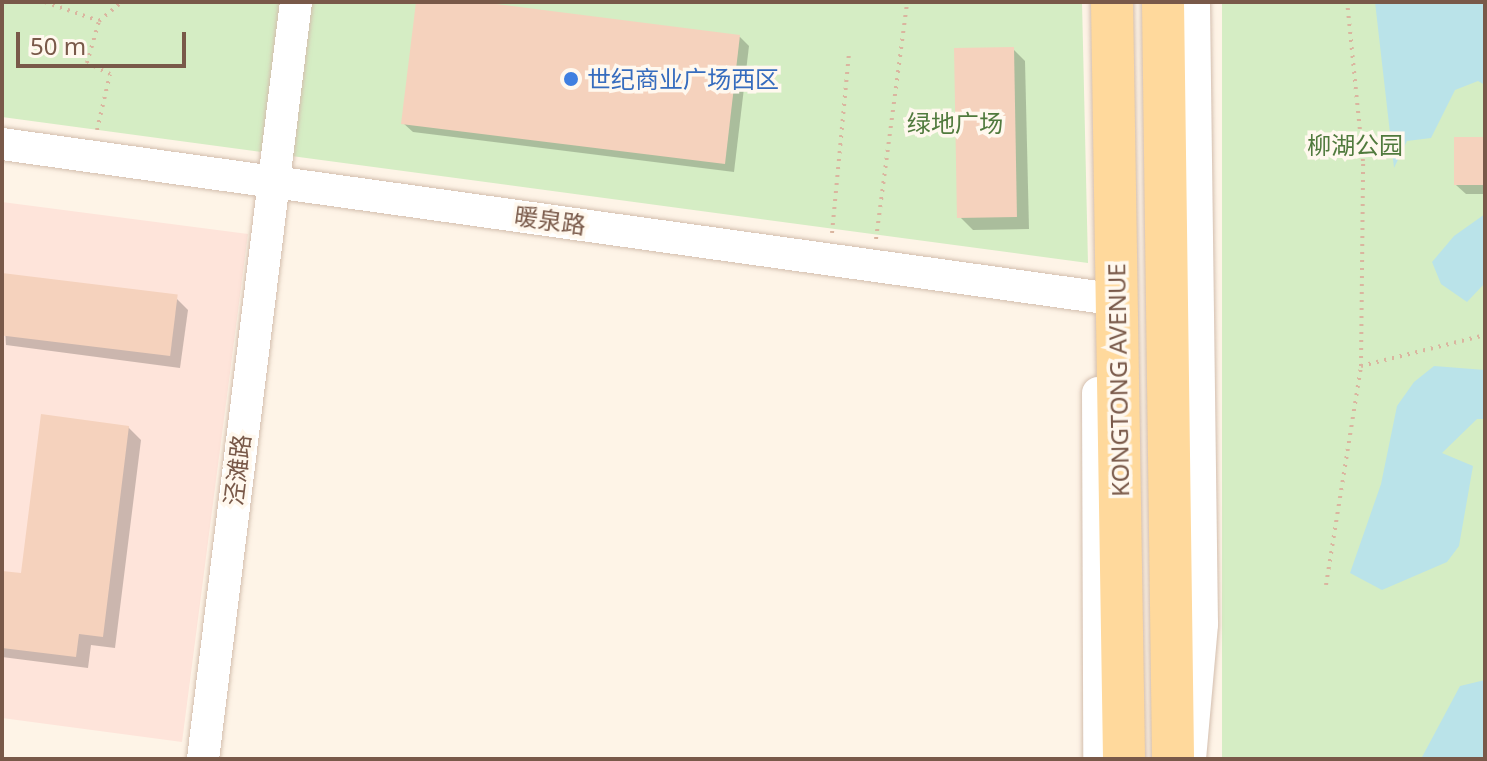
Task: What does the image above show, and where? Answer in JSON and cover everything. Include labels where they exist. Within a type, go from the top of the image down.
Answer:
[{"type":"main road","name":"KONGTONG AVENUE","points":[[1112,2],[1124,759]]},
{"type":"main road","name":"KONGTONG AVENUE","points":[[1163,2],[1173,759]]},
{"type":"street","name":"泾滩路","points":[[203,759],[296,2]]},
{"type":"street","points":[[1092,2],[1099,759]]},
{"type":"street","points":[[1190,759],[1202,624],[1194,2]]},
{"type":"street","name":"暖泉路","points":[[2,144],[1097,297]]},
{"type":"path","points":[[45,2],[99,21]]},
{"type":"path","points":[[93,157],[110,74],[87,63],[99,21],[122,2]]},
{"type":"path","points":[[873,265],[907,2]]},
{"type":"path","points":[[1326,585],[1361,366],[1363,161],[1347,2]]},
{"type":"path","points":[[830,259],[849,52]]},
{"type":"path","points":[[1361,366],[1485,335]]},
{"type":"shaded area","points":[[2,202],[248,234],[182,742],[2,718]]},
{"type":"green space","name":"绿地广场","points":[[2,2],[1082,2],[1088,263],[2,117]]},
{"type":"green space","name":"柳湖公园","points":[[1222,2],[1485,2],[1485,759],[1222,759]]},
{"type":"water","points":[[1375,2],[1485,2],[1485,85],[1478,81],[1455,90],[1431,138],[1407,141],[1394,168]]},
{"type":"water","points":[[1485,214],[1485,283],[1467,302],[1441,284],[1432,262],[1454,236]]},
{"type":"water","points":[[1434,366],[1485,370],[1485,419],[1477,419],[1442,453],[1473,466],[1459,546],[1447,562],[1382,590],[1350,573],[1381,484],[1397,406],[1414,382]]},
{"type":"water","points":[[1485,680],[1485,759],[1421,759],[1460,686]]},
{"type":"building","name":"世纪商业广场西区","points":[[416,2],[480,2],[740,35],[725,164],[401,124]]},
{"type":"building","points":[[1014,47],[1017,217],[957,218],[954,48]]},
{"type":"building","points":[[1454,137],[1485,137],[1485,185],[1454,185]]},
{"type":"building","points":[[2,273],[178,295],[170,356],[2,335]]},
{"type":"building","points":[[41,414],[129,426],[103,637],[79,634],[76,657],[2,648],[2,571],[21,573]]},
{"type":"place","name":"世纪商业广场西区","points":[[571,79]]}]
